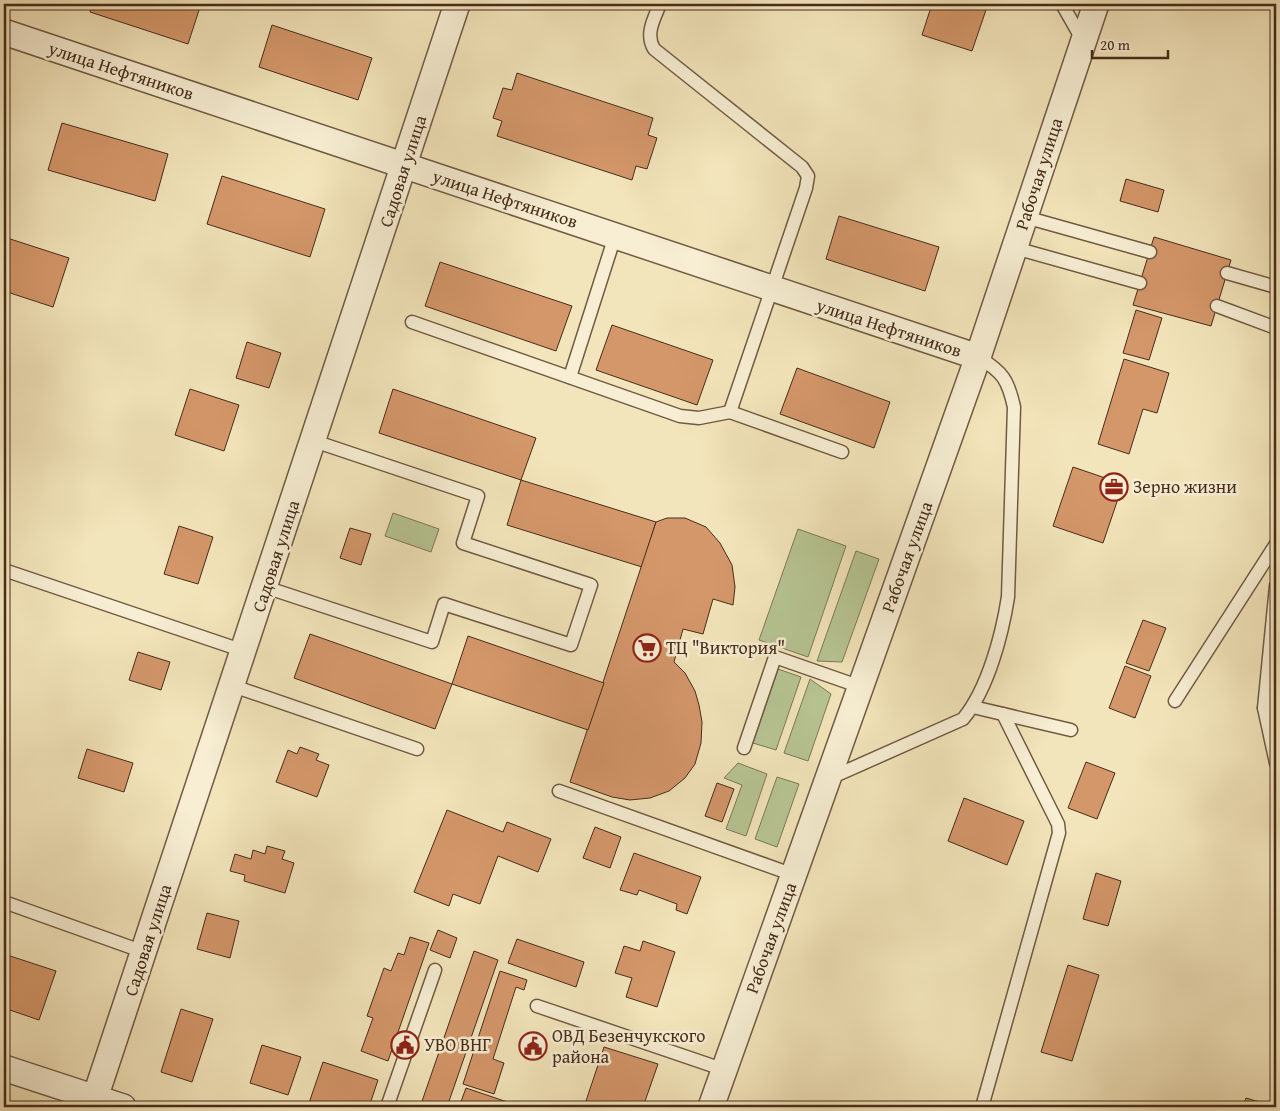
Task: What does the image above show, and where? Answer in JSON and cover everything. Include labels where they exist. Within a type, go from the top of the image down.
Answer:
[{"type":"street","name":"Садовая улица","points":[[94,1102],[457,4]]},
{"type":"street","name":"Рабочая улица","points":[[711,1107],[978,357],[1096,4]]},
{"type":"street","name":"улица Нефтяников","points":[[4,32],[978,357]]},
{"type":"street","points":[[4,1068],[94,1102],[123,1107]]},
{"type":"lane","points":[[660,4],[650,31],[649,41],[654,49],[802,167],[808,176],[806,188],[730,412]]},
{"type":"lane","points":[[1062,4],[1083,41]]},
{"type":"lane","points":[[1025,217],[1150,252]]},
{"type":"lane","points":[[570,377],[615,236]]},
{"type":"lane","points":[[1015,248],[1140,284]]},
{"type":"lane","points":[[1227,273],[1276,287]]},
{"type":"lane","points":[[1217,306],[1276,328]]},
{"type":"lane","points":[[412,322],[690,418],[730,412],[842,452]]},
{"type":"lane","points":[[828,779],[964,719],[974,707],[982,688],[1004,621],[1008,597],[1014,407],[1008,382],[995,367],[978,357]]},
{"type":"lane","points":[[265,587],[432,642],[444,604],[571,645],[591,585],[463,543],[478,496],[314,441]]},
{"type":"lane","points":[[1175,701],[1276,544]]},
{"type":"lane","points":[[4,570],[244,650]]},
{"type":"lane","points":[[1276,586],[1264,708],[1276,763]]},
{"type":"lane","points":[[744,748],[774,657],[861,687]]},
{"type":"lane","points":[[232,686],[417,749]]},
{"type":"lane","points":[[974,707],[1071,730]]},
{"type":"lane","points":[[1264,708],[1276,720]]},
{"type":"lane","points":[[982,1107],[1059,833],[1058,824],[1003,714]]},
{"type":"lane","points":[[559,791],[794,874]]},
{"type":"lane","points":[[4,902],[144,952]]},
{"type":"lane","points":[[387,1107],[435,970]]},
{"type":"lane","points":[[537,1006],[724,1070]]},
{"type":"green space","points":[[393,513],[439,529],[431,552],[385,536]]},
{"type":"green space","points":[[798,529],[846,546],[808,657],[759,640]]},
{"type":"green space","points":[[856,551],[879,559],[842,662],[817,661]]},
{"type":"green space","points":[[778,669],[801,677],[776,750],[753,743]]},
{"type":"green space","points":[[810,679],[831,694],[808,761],[784,753]]},
{"type":"green space","points":[[738,763],[767,774],[746,836],[726,829],[742,785],[724,778]]},
{"type":"green space","points":[[777,777],[799,784],[777,847],[755,839]]},
{"type":"building","points":[[92,4],[201,4],[188,44],[90,12]]},
{"type":"building","points":[[932,4],[988,4],[972,51],[922,35]]},
{"type":"building","points":[[272,25],[372,58],[358,100],[259,67]]},
{"type":"building","points":[[517,73],[653,118],[648,135],[657,138],[647,169],[636,166],[632,180],[497,136],[502,121],[493,118],[503,88],[512,90]]},
{"type":"building","points":[[62,123],[168,154],[155,201],[48,170]]},
{"type":"building","points":[[222,176],[325,209],[310,257],[207,224]]},
{"type":"building","points":[[1126,179],[1164,190],[1158,212],[1120,201]]},
{"type":"building","points":[[839,216],[939,247],[925,291],[826,259]]},
{"type":"building","points":[[4,237],[69,258],[53,307],[4,291]]},
{"type":"building","points":[[1154,237],[1231,260],[1211,326],[1133,305]]},
{"type":"building","points":[[440,262],[572,306],[556,351],[425,306]]},
{"type":"building","points":[[1136,310],[1162,318],[1149,360],[1123,353]]},
{"type":"building","points":[[612,325],[713,360],[697,405],[596,370]]},
{"type":"building","points":[[247,342],[281,353],[269,388],[236,378]]},
{"type":"building","points":[[1124,359],[1169,373],[1157,413],[1143,409],[1129,454],[1098,444]]},
{"type":"building","points":[[797,368],[890,402],[874,448],[780,414]]},
{"type":"building","points":[[190,389],[239,405],[224,451],[175,435]]},
{"type":"building","points":[[393,389],[536,438],[521,480],[379,433]]},
{"type":"building","points":[[1073,467],[1123,484],[1103,543],[1053,526]]},
{"type":"building","points":[[521,480],[656,522],[642,567],[507,525]]},
{"type":"building","name":"ТЦ \"Виктория\"","points":[[667,518],[685,518],[706,527],[720,543],[732,565],[735,587],[733,605],[713,599],[703,634],[683,629],[674,662],[685,673],[695,691],[699,705],[702,722],[701,743],[695,764],[685,778],[669,791],[650,798],[630,800],[612,797],[570,782],[656,522]]},
{"type":"building","points":[[179,526],[213,537],[198,584],[164,574]]},
{"type":"building","points":[[350,528],[371,534],[361,565],[340,558]]},
{"type":"building","points":[[1143,620],[1166,628],[1149,671],[1126,663]]},
{"type":"building","points":[[310,634],[452,684],[435,729],[294,678]]},
{"type":"building","points":[[468,636],[604,683],[588,730],[452,684]]},
{"type":"building","points":[[138,652],[170,662],[161,690],[129,680]]},
{"type":"building","points":[[1125,666],[1151,676],[1135,718],[1109,708]]},
{"type":"building","points":[[300,747],[319,754],[316,760],[329,765],[317,797],[276,782],[288,750],[297,754]]},
{"type":"building","points":[[87,749],[133,763],[124,792],[78,778]]},
{"type":"building","points":[[1086,762],[1115,773],[1097,819],[1068,808]]},
{"type":"building","points":[[717,783],[734,789],[722,822],[705,816]]},
{"type":"building","points":[[964,798],[1024,821],[1007,865],[948,841]]},
{"type":"building","points":[[447,810],[503,832],[507,822],[551,839],[538,872],[498,856],[480,904],[453,894],[449,906],[414,892]]},
{"type":"building","points":[[595,827],[621,837],[610,868],[583,858]]},
{"type":"building","points":[[267,846],[285,851],[282,859],[294,863],[285,893],[244,881],[245,875],[230,871],[235,854],[251,859],[253,850],[265,854]]},
{"type":"building","points":[[634,853],[701,877],[687,914],[676,910],[677,904],[639,890],[637,895],[620,890]]},
{"type":"building","points":[[1096,873],[1121,881],[1108,926],[1083,919]]},
{"type":"building","points":[[207,913],[239,921],[230,958],[197,949]]},
{"type":"building","points":[[438,930],[457,938],[450,958],[430,950]]},
{"type":"building","points":[[410,937],[429,943],[388,1061],[361,1051],[373,1018],[367,1016],[384,968],[391,971],[398,953],[404,955]]},
{"type":"building","points":[[517,939],[584,962],[576,987],[508,963]]},
{"type":"building","points":[[643,941],[675,952],[657,1007],[626,997],[632,978],[615,973],[624,946],[640,951]]},
{"type":"building","points":[[474,951],[498,960],[447,1107],[420,1107]]},
{"type":"building","points":[[4,954],[56,971],[39,1020],[4,1008]]},
{"type":"building","points":[[1068,965],[1099,975],[1072,1061],[1041,1052]]},
{"type":"building","points":[[500,971],[527,980],[524,990],[516,987],[493,1059],[504,1063],[494,1094],[463,1084]]},
{"type":"building","points":[[181,1009],[213,1019],[192,1082],[161,1072]]},
{"type":"building","points":[[262,1045],[301,1057],[288,1095],[250,1083]]},
{"type":"building","points":[[604,1047],[658,1064],[643,1107],[584,1107]]},
{"type":"building","points":[[323,1062],[378,1080],[369,1107],[308,1106]]},
{"type":"building","points":[[466,1088],[522,1107],[459,1107]]},
{"type":"building","points":[[1246,1098],[1276,1107],[1243,1107]]},
{"type":"place","name":"Зерно жизни","points":[[1114,487]]},
{"type":"place","name":"ТЦ \"Виктория\"","points":[[647,648]]},
{"type":"place","name":"УВО ВНГ","points":[[405,1045]]},
{"type":"place","name":"ОВД Безенчукского района","points":[[533,1046]]}]
